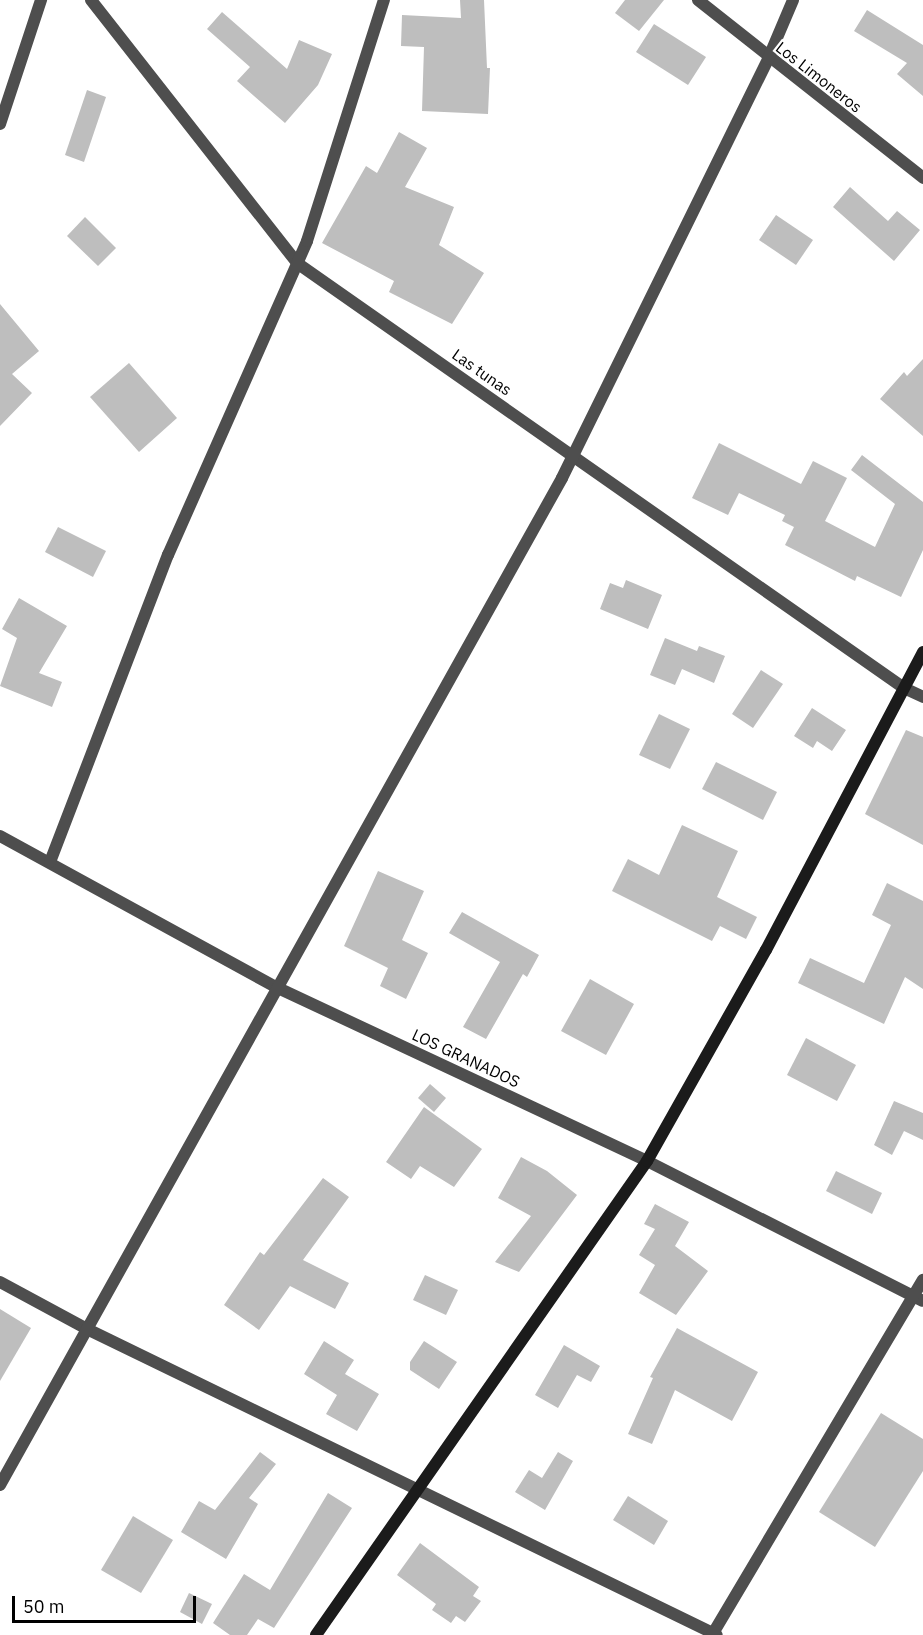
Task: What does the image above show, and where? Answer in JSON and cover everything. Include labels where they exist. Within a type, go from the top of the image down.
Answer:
[{"type":"street","points":[[0,124],[41,0]]},
{"type":"street","name":"Las tunas","points":[[91,0],[297,263],[904,688],[923,697]]},
{"type":"street","points":[[50,862],[168,555],[297,263],[384,0]]},
{"type":"street","name":"Los Limoneros","points":[[698,0],[768,59],[923,178]]},
{"type":"street","points":[[0,1485],[573,455],[768,59],[793,0]]},
{"type":"street","points":[[316,1635],[417,1486],[647,1161],[766,950],[923,652]]},
{"type":"street","name":"LOS GRANADOS","points":[[0,836],[278,988],[647,1161],[918,1298]]},
{"type":"street","points":[[0,1282],[87,1329],[417,1486],[714,1634],[918,1298],[923,1280]]},
{"type":"building","points":[[460,0],[484,0],[487,68],[490,68],[488,114],[422,111],[424,47],[401,46],[402,15],[461,18]]},
{"type":"building","points":[[625,0],[664,0],[639,31],[615,13]]},
{"type":"building","points":[[867,10],[923,45],[923,96],[897,74],[907,63],[854,31]]},
{"type":"building","points":[[222,12],[287,69],[299,40],[332,54],[318,85],[285,123],[237,81],[250,67],[207,29]]},
{"type":"building","points":[[654,24],[706,57],[688,85],[636,52]]},
{"type":"building","points":[[87,90],[106,97],[84,162],[65,155]]},
{"type":"building","points":[[399,132],[427,148],[405,187],[454,207],[439,245],[484,273],[452,324],[389,292],[394,281],[322,243],[366,166],[377,173]]},
{"type":"building","points":[[850,187],[888,221],[897,211],[920,230],[894,261],[833,207]]},
{"type":"building","points":[[776,215],[813,240],[796,265],[759,240]]},
{"type":"building","points":[[85,217],[116,248],[98,266],[67,236]]},
{"type":"building","points":[[0,304],[39,351],[12,374],[32,393],[0,426]]},
{"type":"building","points":[[923,359],[923,436],[880,399],[904,372],[907,376]]},
{"type":"building","points":[[129,363],[177,418],[139,452],[90,397]]},
{"type":"building","points":[[719,443],[801,484],[813,461],[847,478],[825,521],[875,547],[895,504],[851,470],[862,455],[923,502],[923,550],[901,597],[857,576],[855,581],[785,545],[794,527],[782,521],[785,515],[739,493],[728,515],[692,498]]},
{"type":"building","points":[[58,527],[106,551],[93,577],[45,552]]},
{"type":"building","points":[[626,580],[662,595],[648,629],[600,609],[610,583],[623,588]]},
{"type":"building","points":[[19,598],[67,626],[39,673],[62,682],[52,707],[0,686],[17,638],[2,629]]},
{"type":"building","points":[[665,638],[697,651],[699,646],[725,656],[714,683],[682,669],[675,685],[650,675]]},
{"type":"building","points":[[761,670],[783,684],[753,728],[732,714]]},
{"type":"building","points":[[812,708],[846,730],[832,751],[817,741],[813,748],[794,736]]},
{"type":"building","points":[[659,714],[690,729],[670,769],[639,755]]},
{"type":"building","points":[[906,730],[923,737],[923,845],[865,814]]},
{"type":"building","points":[[716,762],[777,792],[763,820],[702,789]]},
{"type":"building","points":[[682,825],[738,851],[717,897],[757,917],[746,939],[720,926],[712,941],[612,891],[628,859],[659,875]]},
{"type":"building","points":[[378,871],[424,891],[402,940],[428,953],[406,999],[380,986],[388,968],[344,946]]},
{"type":"building","points":[[887,883],[923,901],[923,989],[905,977],[884,1024],[798,983],[810,958],[864,983],[891,925],[872,915]]},
{"type":"building","points":[[462,912],[539,955],[527,977],[523,974],[486,1039],[463,1027],[500,962],[449,933]]},
{"type":"building","points":[[590,979],[634,1004],[606,1055],[561,1031]]},
{"type":"building","points":[[806,1038],[856,1065],[837,1101],[787,1075]]},
{"type":"building","points":[[430,1084],[446,1098],[434,1112],[418,1098]]},
{"type":"building","points":[[894,1101],[923,1113],[923,1140],[904,1131],[892,1155],[874,1145]]},
{"type":"building","points":[[424,1107],[482,1149],[454,1187],[420,1166],[411,1179],[386,1162]]},
{"type":"building","points":[[521,1157],[547,1171],[577,1195],[519,1272],[495,1262],[531,1216],[498,1198]]},
{"type":"building","points":[[836,1171],[882,1193],[872,1214],[826,1191]]},
{"type":"building","points":[[323,1178],[349,1197],[303,1260],[349,1283],[335,1309],[290,1286],[259,1330],[224,1305],[260,1252],[264,1255]]},
{"type":"building","points":[[655,1204],[689,1222],[675,1246],[708,1271],[676,1315],[639,1293],[655,1265],[639,1255],[655,1229],[644,1224]]},
{"type":"building","points":[[425,1275],[458,1290],[446,1315],[413,1300]]},
{"type":"building","points":[[0,1309],[31,1328],[0,1381]]},
{"type":"building","points":[[677,1328],[758,1372],[732,1421],[675,1390],[652,1444],[628,1434],[653,1378],[650,1377]]},
{"type":"building","points":[[324,1341],[354,1360],[345,1374],[379,1394],[357,1431],[326,1414],[337,1395],[304,1374]]},
{"type":"building","points":[[424,1341],[457,1362],[439,1389],[410,1370],[410,1362]]},
{"type":"building","points":[[564,1345],[600,1366],[591,1382],[577,1375],[558,1408],[535,1395]]},
{"type":"building","points":[[881,1413],[923,1439],[923,1471],[875,1547],[819,1512]]},
{"type":"building","points":[[260,1452],[276,1464],[249,1498],[258,1504],[226,1559],[181,1532],[199,1501],[215,1510]]},
{"type":"building","points":[[558,1452],[573,1461],[545,1510],[515,1492],[529,1470],[542,1478]]},
{"type":"building","points":[[328,1493],[352,1508],[274,1628],[258,1619],[247,1635],[230,1635],[213,1623],[244,1574],[270,1590]]},
{"type":"building","points":[[628,1496],[668,1521],[654,1545],[613,1520]]},
{"type":"building","points":[[133,1516],[173,1540],[141,1593],[101,1570]]},
{"type":"building","points":[[420,1543],[479,1587],[473,1596],[481,1601],[465,1622],[456,1616],[451,1623],[432,1610],[436,1604],[397,1575]]},
{"type":"building","points":[[189,1593],[212,1604],[202,1624],[180,1612]]}]
